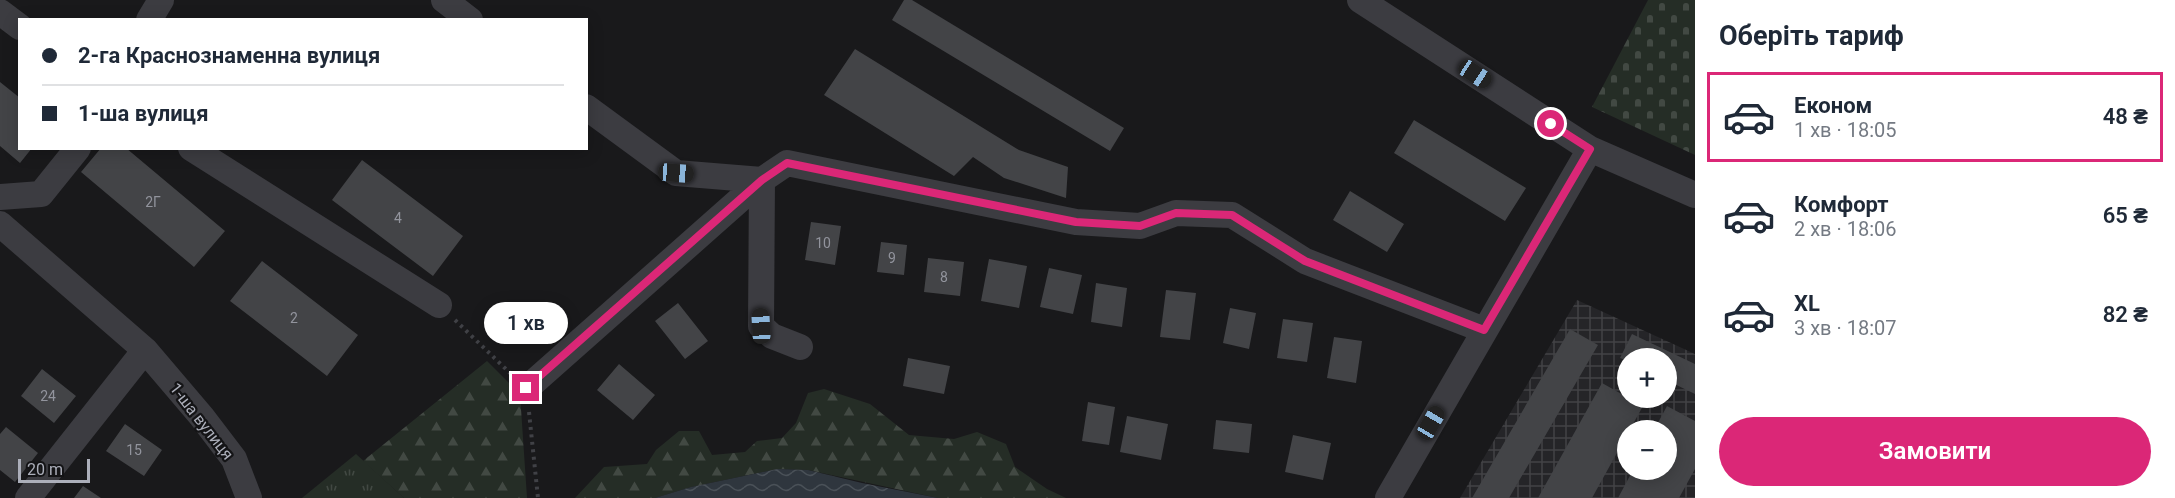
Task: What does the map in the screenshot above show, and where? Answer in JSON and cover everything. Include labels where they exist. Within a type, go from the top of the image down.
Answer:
[{"type":"street","points":[[150,18],[161,0]]},
{"type":"street","points":[[444,0],[467,18]]},
{"type":"street","points":[[1360,0],[1590,149],[1695,195]]},
{"type":"street","points":[[0,12],[18,26]]},
{"type":"street","points":[[588,107],[676,173],[762,180]]},
{"type":"street","points":[[1388,498],[1590,149]]},
{"type":"street","points":[[0,197],[41,194],[76,150]]},
{"type":"street","points":[[194,150],[439,305]]},
{"type":"street","points":[[526,388],[762,180],[787,163],[1076,222],[1140,226],[1176,213],[1232,215],[1305,261],[1484,330]]},
{"type":"street","points":[[762,180],[761,326],[772,336],[800,347]]},
{"type":"street","name":"1-ша вулиця","points":[[0,224],[145,350],[234,459],[249,498]]},
{"type":"street","points":[[28,498],[145,350]]},
{"type":"shaded area","points":[[1577,300],[1695,354],[1695,498],[1460,498]]},
{"type":"green space","points":[[1648,0],[1695,0],[1695,155],[1592,107]]},
{"type":"green space","points":[[487,361],[520,394],[527,498],[404,498],[363,461]]},
{"type":"green space","points":[[824,389],[870,404],[909,435],[954,439],[977,432],[1006,444],[1015,467],[1047,489],[1066,498],[938,498],[808,470],[777,469],[691,487],[655,498],[575,498],[604,467],[647,464],[656,450],[679,431],[699,431],[712,455],[745,452],[757,441],[782,438],[796,423],[808,393]]},
{"type":"green space","points":[[356,454],[404,498],[302,498]]},
{"type":"water","points":[[777,469],[808,470],[938,498],[655,498],[691,487]]},
{"type":"building","points":[[904,0],[912,0],[1124,128],[1110,151],[892,20]]},
{"type":"building","points":[[855,49],[1019,150],[1068,167],[1066,198],[1004,178],[973,157],[954,176],[824,95]]},
{"type":"building","points":[[0,82],[18,96],[18,150],[30,150],[20,163],[0,146]]},
{"type":"building","points":[[1414,120],[1526,188],[1505,221],[1394,153]]},
{"type":"building","points":[[99,150],[128,150],[225,231],[194,267],[81,172]]},
{"type":"building","points":[[362,160],[463,236],[433,276],[332,200]]},
{"type":"building","points":[[1350,191],[1404,224],[1387,252],[1333,220]]},
{"type":"building","points":[[811,222],[841,226],[835,265],[805,260]]},
{"type":"building","points":[[881,242],[907,245],[904,275],[877,272]]},
{"type":"building","points":[[928,258],[964,262],[960,296],[924,292]]},
{"type":"building","points":[[989,259],[1027,266],[1019,308],[981,301]]},
{"type":"building","points":[[262,261],[358,335],[327,376],[230,301]]},
{"type":"building","points":[[1049,268],[1082,275],[1073,314],[1040,307]]},
{"type":"building","points":[[1096,283],[1127,288],[1122,327],[1091,322]]},
{"type":"building","points":[[1166,290],[1196,293],[1190,340],[1160,337]]},
{"type":"building","points":[[678,303],[708,341],[685,359],[655,321]]},
{"type":"building","points":[[1230,308],[1256,313],[1249,349],[1223,343]]},
{"type":"building","points":[[1283,319],[1313,323],[1307,362],[1277,358]]},
{"type":"building","points":[[1570,329],[1598,345],[1509,498],[1472,498]]},
{"type":"building","points":[[1632,334],[1661,348],[1625,348]]},
{"type":"building","points":[[1334,337],[1362,341],[1356,383],[1327,378]]},
{"type":"building","points":[[1677,355],[1695,364],[1695,394],[1677,385]]},
{"type":"building","points":[[908,358],[950,366],[944,394],[903,386]]},
{"type":"building","points":[[619,364],[655,395],[633,420],[597,390]]},
{"type":"building","points":[[42,369],[76,396],[54,423],[21,396]]},
{"type":"building","points":[[1602,383],[1617,391],[1617,408],[1642,408],[1635,420],[1617,420],[1617,453],[1592,498],[1538,498]]},
{"type":"building","points":[[1088,402],[1115,407],[1109,445],[1082,441]]},
{"type":"building","points":[[1666,408],[1671,408],[1695,421],[1695,469],[1679,498],[1618,498],[1628,480],[1677,480],[1677,420],[1659,420]]},
{"type":"building","points":[[1127,416],[1168,424],[1161,460],[1120,452]]},
{"type":"building","points":[[1216,420],[1252,424],[1249,453],[1213,449]]},
{"type":"building","points":[[125,424],[162,450],[144,476],[106,451]]},
{"type":"building","points":[[6,427],[38,453],[15,482],[0,470],[0,434]]},
{"type":"building","points":[[1293,435],[1331,443],[1323,480],[1285,472]]},
{"type":"building","points":[[83,486],[101,498],[74,498]]},
{"type":"route","points":[[526,388],[762,180],[787,163],[831,170],[1076,222],[1140,226],[1176,213],[1232,215],[1305,261],[1484,330],[1590,149],[1551,124]]}]
